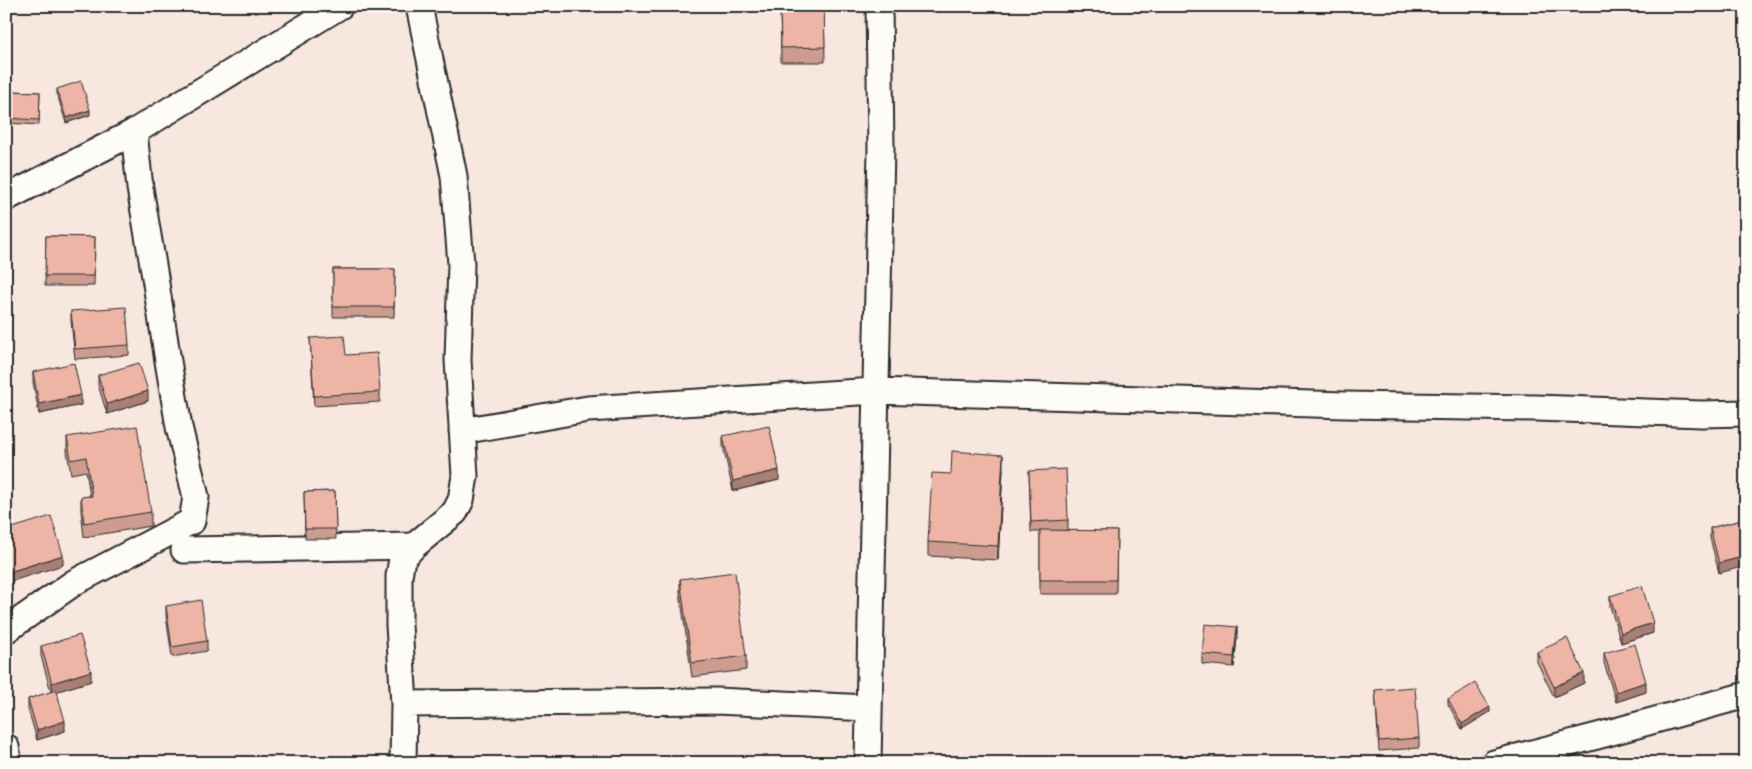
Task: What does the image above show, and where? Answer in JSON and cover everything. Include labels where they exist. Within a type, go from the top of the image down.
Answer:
[{"type":"street","points":[[6,198],[134,132],[340,6]]},
{"type":"street","points":[[403,763],[404,704],[399,625],[399,576],[402,558],[455,512],[461,500],[465,476],[458,360],[461,264],[454,176],[418,6]]},
{"type":"street","points":[[868,763],[881,148],[879,6]]},
{"type":"street","points":[[6,630],[75,582],[192,521],[196,497],[179,427],[140,188],[134,132]]},
{"type":"street","points":[[462,431],[588,409],[875,391],[1701,414],[1746,413]]},
{"type":"street","points":[[184,550],[414,546]]},
{"type":"street","points":[[1494,763],[1601,736],[1746,694]]},
{"type":"street","points":[[404,704],[716,701],[869,708]]},
{"type":"street","points":[[6,747],[9,763]]},
{"type":"building","points":[[780,6],[824,6],[825,47],[781,48]]},
{"type":"building","points":[[81,81],[90,110],[66,118],[57,89]]},
{"type":"building","points":[[8,91],[40,92],[39,120],[6,118]]},
{"type":"building","points":[[46,236],[95,237],[94,276],[45,276]]},
{"type":"building","points":[[333,269],[395,269],[394,307],[333,307]]},
{"type":"building","points":[[126,307],[129,345],[75,349],[71,311]]},
{"type":"building","points":[[344,336],[346,355],[377,353],[380,392],[314,396],[310,338]]},
{"type":"building","points":[[74,363],[81,395],[39,404],[33,372]]},
{"type":"building","points":[[139,363],[148,391],[107,404],[98,375]]},
{"type":"building","points":[[137,426],[151,512],[84,523],[81,497],[92,496],[86,457],[71,460],[67,437]]},
{"type":"building","points":[[769,426],[779,470],[733,481],[723,436]]},
{"type":"building","points":[[952,451],[1003,455],[998,546],[928,542],[932,473],[951,474]]},
{"type":"building","points":[[1066,469],[1068,520],[1031,522],[1029,471]]},
{"type":"building","points":[[335,491],[336,529],[305,529],[304,492]]},
{"type":"building","points":[[51,516],[63,555],[6,573],[6,530]]},
{"type":"building","points":[[1746,519],[1746,556],[1719,563],[1710,528]]},
{"type":"building","points":[[1040,530],[1117,531],[1116,580],[1040,580]]},
{"type":"building","points":[[735,572],[746,656],[692,663],[680,579]]},
{"type":"building","points":[[1642,586],[1653,623],[1621,633],[1610,596]]},
{"type":"building","points":[[201,600],[207,641],[172,647],[166,606]]},
{"type":"building","points":[[1205,624],[1237,627],[1234,657],[1202,654]]},
{"type":"building","points":[[80,635],[91,671],[52,683],[41,646]]},
{"type":"building","points":[[1567,638],[1584,673],[1554,687],[1537,652]]},
{"type":"building","points":[[1635,644],[1646,682],[1616,692],[1604,653]]},
{"type":"building","points":[[1475,683],[1490,707],[1462,724],[1448,699]]},
{"type":"building","points":[[1415,687],[1419,738],[1379,741],[1375,690]]},
{"type":"building","points":[[56,690],[65,721],[37,730],[28,699]]},
{"type":"building","points":[[1231,757],[1232,763],[1195,763],[1195,759]]}]
